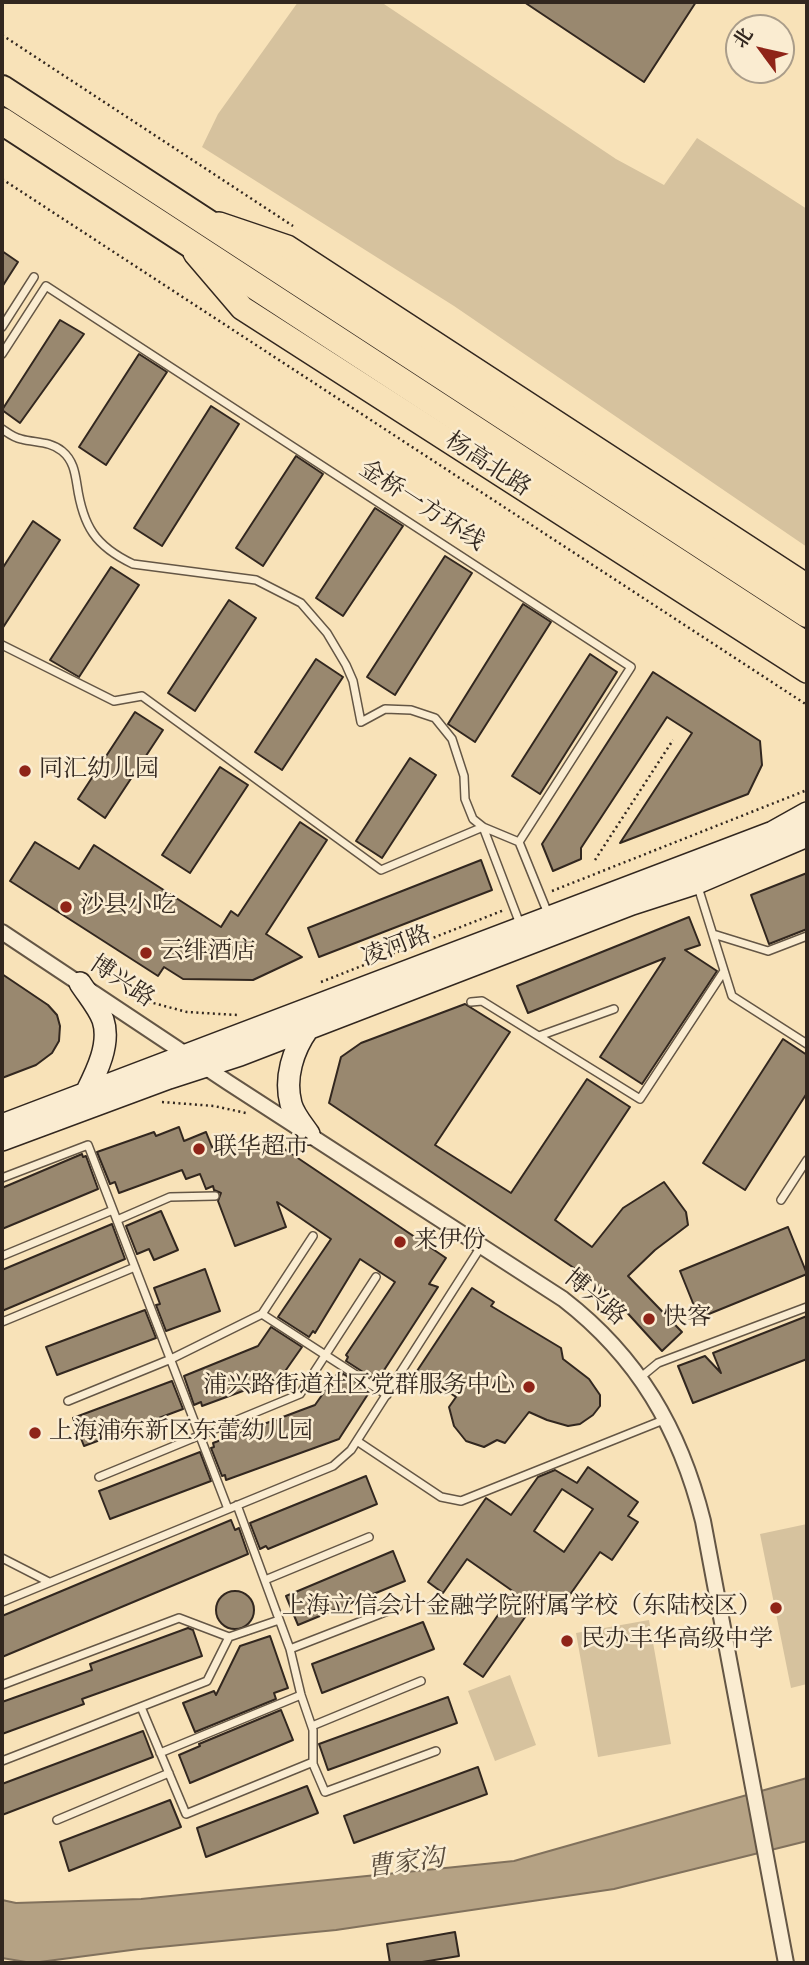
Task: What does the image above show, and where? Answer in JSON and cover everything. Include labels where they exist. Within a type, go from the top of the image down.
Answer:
[{"type":"highway","name":"杨高北路","points":[[2,89],[807,614]]},
{"type":"highway","name":"杨高北路","points":[[2,121],[807,646]]},
{"type":"main road","name":"杨高北路","points":[[199,217],[287,247],[807,586]]},
{"type":"main road","name":"杨高北路","points":[[184,240],[243,308],[807,671]]},
{"type":"street","name":"凌河路","points":[[2,1140],[522,929],[773,832],[807,813]]},
{"type":"street","name":"凌河路","points":[[2,1125],[86,1093],[308,1029],[632,904],[697,883],[807,836]]},
{"type":"street","name":"博兴路","points":[[2,932],[578,1310],[610,1340],[641,1377],[666,1419],[683,1456],[703,1521],[786,1963]]},
{"type":"street","points":[[80,983],[103,1020],[105,1040],[98,1070],[86,1093]]},
{"type":"street","points":[[308,1029],[297,1045],[288,1080],[292,1107],[309,1134]]},
{"type":"lane","points":[[2,327],[34,277]]},
{"type":"lane","name":"金桥一方环线","points":[[2,354],[46,286],[631,667],[519,842]]},
{"type":"lane","points":[[2,429],[19,439],[51,444],[63,452],[74,466],[83,517],[95,540],[114,555],[133,564],[256,580],[301,603],[327,633],[346,665],[353,681],[361,722],[385,709],[411,710],[435,718],[452,738],[464,776],[465,799],[473,818],[483,827],[519,842],[550,918]]},
{"type":"lane","points":[[2,645],[114,701],[142,696],[381,870],[483,827]]},
{"type":"lane","points":[[483,827],[522,929]]},
{"type":"lane","points":[[697,883],[732,996],[807,1044]]},
{"type":"lane","points":[[713,934],[768,951],[807,936]]},
{"type":"lane","points":[[471,1002],[482,1001],[640,1099],[724,971]]},
{"type":"lane","points":[[539,1036],[614,1009]]},
{"type":"lane","points":[[2,1178],[88,1145],[229,1509]]},
{"type":"lane","points":[[781,1200],[807,1160]]},
{"type":"lane","points":[[117,1220],[170,1197],[215,1196]]},
{"type":"lane","points":[[2,1256],[113,1210]]},
{"type":"lane","points":[[68,1401],[171,1359],[262,1314],[313,1236]]},
{"type":"lane","points":[[2,1602],[333,1466],[351,1450],[482,1245]]},
{"type":"lane","points":[[2,1322],[135,1267]]},
{"type":"lane","points":[[99,1477],[300,1394],[376,1277]]},
{"type":"lane","points":[[641,1377],[658,1363],[807,1307]]},
{"type":"lane","points":[[262,1314],[387,1395]]},
{"type":"lane","points":[[357,1441],[441,1497],[461,1501],[666,1419]]},
{"type":"lane","points":[[237,1505],[290,1648],[301,1695],[312,1726],[313,1762],[325,1792],[436,1751]]},
{"type":"lane","points":[[265,1580],[369,1536]]},
{"type":"lane","points":[[2,1558],[49,1582]]},
{"type":"lane","points":[[290,1648],[398,1607]]},
{"type":"lane","points":[[2,1685],[179,1618],[229,1637],[279,1620]]},
{"type":"lane","points":[[2,1761],[207,1681],[229,1637]]},
{"type":"lane","points":[[312,1726],[421,1681]]},
{"type":"lane","points":[[160,1753],[301,1695]]},
{"type":"lane","points":[[141,1707],[186,1814],[313,1762]]},
{"type":"lane","points":[[57,1820],[169,1773]]},
{"type":"path","points":[[2,179],[807,705]]},
{"type":"path","points":[[594,860],[673,740]]},
{"type":"path","points":[[120,994],[187,1012],[237,1015]]},
{"type":"path","points":[[158,1102],[214,1106],[246,1113]]},
{"type":"shaded area","points":[[298,2],[381,2],[616,159],[664,185],[697,138],[807,209],[807,547],[454,306],[202,147],[218,114]]},
{"type":"shaded area","points":[[807,1524],[807,1684],[791,1688],[760,1534]]},
{"type":"shaded area","points":[[649,1620],[671,1744],[598,1757],[576,1633]]},
{"type":"shaded area","points":[[510,1675],[536,1745],[495,1761],[468,1691]]},
{"type":"shaded area","name":"曹家沟","points":[[807,1778],[807,1841],[614,1889],[336,1930],[139,1949],[32,1963],[2,1958],[2,1900],[16,1903],[141,1899],[514,1861]]},
{"type":"building","points":[[524,2],[696,2],[644,82]]},
{"type":"building","points":[[2,251],[18,262],[2,287]]},
{"type":"building","points":[[60,320],[84,334],[20,423],[2,410]]},
{"type":"building","points":[[139,354],[167,372],[106,465],[79,447]]},
{"type":"building","points":[[211,406],[239,424],[162,546],[134,528]]},
{"type":"building","points":[[296,456],[323,474],[263,566],[236,548]]},
{"type":"building","points":[[375,508],[403,526],[343,616],[316,598]]},
{"type":"building","points":[[33,521],[60,540],[2,629],[2,569]]},
{"type":"building","points":[[445,556],[472,573],[395,695],[367,677]]},
{"type":"building","points":[[111,567],[139,585],[79,677],[50,660]]},
{"type":"building","points":[[229,600],[256,618],[195,711],[168,693]]},
{"type":"building","points":[[523,604],[551,622],[475,742],[448,724]]},
{"type":"building","points":[[590,654],[617,672],[540,794],[512,776]]},
{"type":"building","points":[[316,659],[343,677],[282,770],[255,752]]},
{"type":"building","points":[[653,672],[760,741],[762,765],[748,794],[620,843],[692,733],[667,717],[581,848],[581,859],[553,871],[542,844]]},
{"type":"building","points":[[135,712],[163,730],[105,818],[78,799]]},
{"type":"building","points":[[410,758],[436,775],[382,858],[356,841]]},
{"type":"building","points":[[220,767],[248,785],[190,873],[162,855]]},
{"type":"building","points":[[300,822],[327,840],[266,934],[302,957],[253,980],[183,979],[164,967],[158,976],[10,881],[35,842],[79,869],[94,845],[221,927],[231,911],[238,916]]},
{"type":"building","points":[[481,860],[492,890],[319,957],[308,928]]},
{"type":"building","points":[[807,873],[807,929],[769,944],[751,895]]},
{"type":"building","points":[[689,917],[700,945],[685,950],[717,971],[642,1084],[600,1057],[665,958],[528,1013],[517,986]]},
{"type":"building","points":[[2,974],[48,1005],[57,1015],[60,1026],[59,1041],[52,1053],[36,1065],[2,1078]]},
{"type":"building","points":[[465,1004],[510,1032],[435,1145],[511,1193],[587,1079],[630,1107],[555,1220],[592,1247],[623,1208],[664,1182],[686,1212],[688,1225],[655,1250],[628,1276],[682,1332],[662,1351],[611,1295],[329,1103],[341,1057],[361,1043]]},
{"type":"building","points":[[783,1039],[807,1055],[807,1093],[745,1190],[703,1163]]},
{"type":"building","points":[[179,1127],[184,1141],[206,1132],[212,1147],[233,1139],[237,1150],[255,1143],[283,1148],[446,1258],[429,1284],[438,1287],[377,1381],[346,1361],[346,1355],[395,1282],[360,1259],[315,1333],[313,1331],[309,1337],[278,1317],[331,1239],[277,1202],[286,1227],[235,1246],[218,1201],[221,1193],[214,1190],[213,1186],[206,1189],[200,1174],[186,1179],[182,1170],[119,1193],[115,1182],[110,1184],[97,1152],[154,1132],[156,1136]]},
{"type":"building","points":[[82,1154],[83,1157],[86,1156],[98,1189],[2,1229],[2,1188]]},
{"type":"building","points":[[161,1211],[178,1250],[154,1260],[149,1249],[137,1254],[126,1226]]},
{"type":"building","points":[[112,1224],[125,1259],[2,1311],[2,1270]]},
{"type":"building","points":[[788,1227],[807,1274],[699,1318],[680,1271]]},
{"type":"building","points":[[205,1269],[220,1311],[166,1331],[156,1305],[160,1304],[154,1288]]},
{"type":"building","name":"浦兴路街道社区党群服务中心","points":[[472,1288],[494,1302],[491,1306],[561,1348],[563,1359],[589,1379],[600,1395],[600,1406],[593,1415],[580,1424],[568,1426],[529,1412],[505,1443],[497,1440],[484,1447],[466,1441],[454,1426],[449,1407],[456,1397],[417,1371]]},
{"type":"building","points":[[145,1310],[156,1338],[57,1375],[46,1347]]},
{"type":"building","points":[[807,1316],[807,1359],[693,1403],[678,1366],[705,1356],[721,1373],[713,1353]]},
{"type":"building","points":[[271,1327],[302,1347],[281,1377],[202,1406],[201,1402],[194,1405],[184,1376],[258,1346]]},
{"type":"building","points":[[339,1371],[370,1391],[339,1439],[226,1480],[225,1475],[222,1476],[211,1448],[214,1447],[213,1443],[315,1405]]},
{"type":"building","points":[[172,1381],[183,1409],[84,1446],[73,1418]]},
{"type":"building","points":[[200,1452],[211,1481],[110,1519],[99,1491]]},
{"type":"building","points":[[588,1467],[638,1502],[628,1516],[638,1522],[612,1560],[600,1552],[562,1606],[542,1593],[483,1677],[464,1664],[514,1592],[467,1559],[443,1593],[428,1582],[486,1498],[511,1515],[538,1477],[555,1470],[577,1483]],"holes":[[[562,1489],[593,1509],[564,1552],[534,1531]]]},
{"type":"building","points":[[366,1476],[377,1504],[268,1549],[266,1546],[260,1549],[250,1523]]},
{"type":"building","points":[[231,1520],[235,1530],[239,1528],[248,1554],[2,1657],[2,1616]]},
{"type":"building","points":[[393,1551],[405,1581],[298,1625],[286,1596]]},
{"type":"building","points":[[235,1591],[248,1597],[254,1610],[248,1623],[235,1629],[222,1623],[216,1610],[222,1597]]},
{"type":"building","points":[[423,1622],[434,1649],[322,1693],[312,1664]]},
{"type":"building","points":[[188,1628],[193,1630],[202,1656],[82,1699],[84,1704],[2,1734],[2,1702],[92,1670],[90,1664]]},
{"type":"building","points":[[270,1636],[288,1688],[274,1693],[276,1699],[195,1732],[183,1703],[214,1691],[216,1695],[240,1646]]},
{"type":"building","points":[[448,1697],[457,1723],[328,1770],[319,1744]]},
{"type":"building","points":[[281,1710],[293,1740],[190,1783],[179,1755]]},
{"type":"building","points":[[143,1731],[153,1757],[2,1815],[2,1784]]},
{"type":"building","points":[[478,1767],[487,1794],[354,1843],[344,1816]]},
{"type":"building","points":[[307,1786],[318,1813],[206,1857],[197,1828]]},
{"type":"building","points":[[170,1800],[181,1827],[69,1871],[60,1842]]},
{"type":"building","points":[[455,1932],[459,1956],[416,1963],[390,1963],[387,1944]]},
{"type":"place","name":"同汇幼儿园","points":[[25,771]]},
{"type":"place","name":"沙县小吃","points":[[66,907]]},
{"type":"place","name":"云绯酒店","points":[[146,953]]},
{"type":"place","name":"联华超市","points":[[199,1149]]},
{"type":"place","name":"来伊份","points":[[400,1242]]},
{"type":"place","name":"快客","points":[[649,1319]]},
{"type":"place","name":"浦兴路街道社区党群服务中心","points":[[529,1387]]},
{"type":"place","name":"上海浦东新区东蕾幼儿园","points":[[35,1433]]},
{"type":"place","name":"上海立信会计金融学院附属学校（东陆校区）","points":[[776,1608]]},
{"type":"place","name":"民办丰华高级中学","points":[[567,1641]]}]
